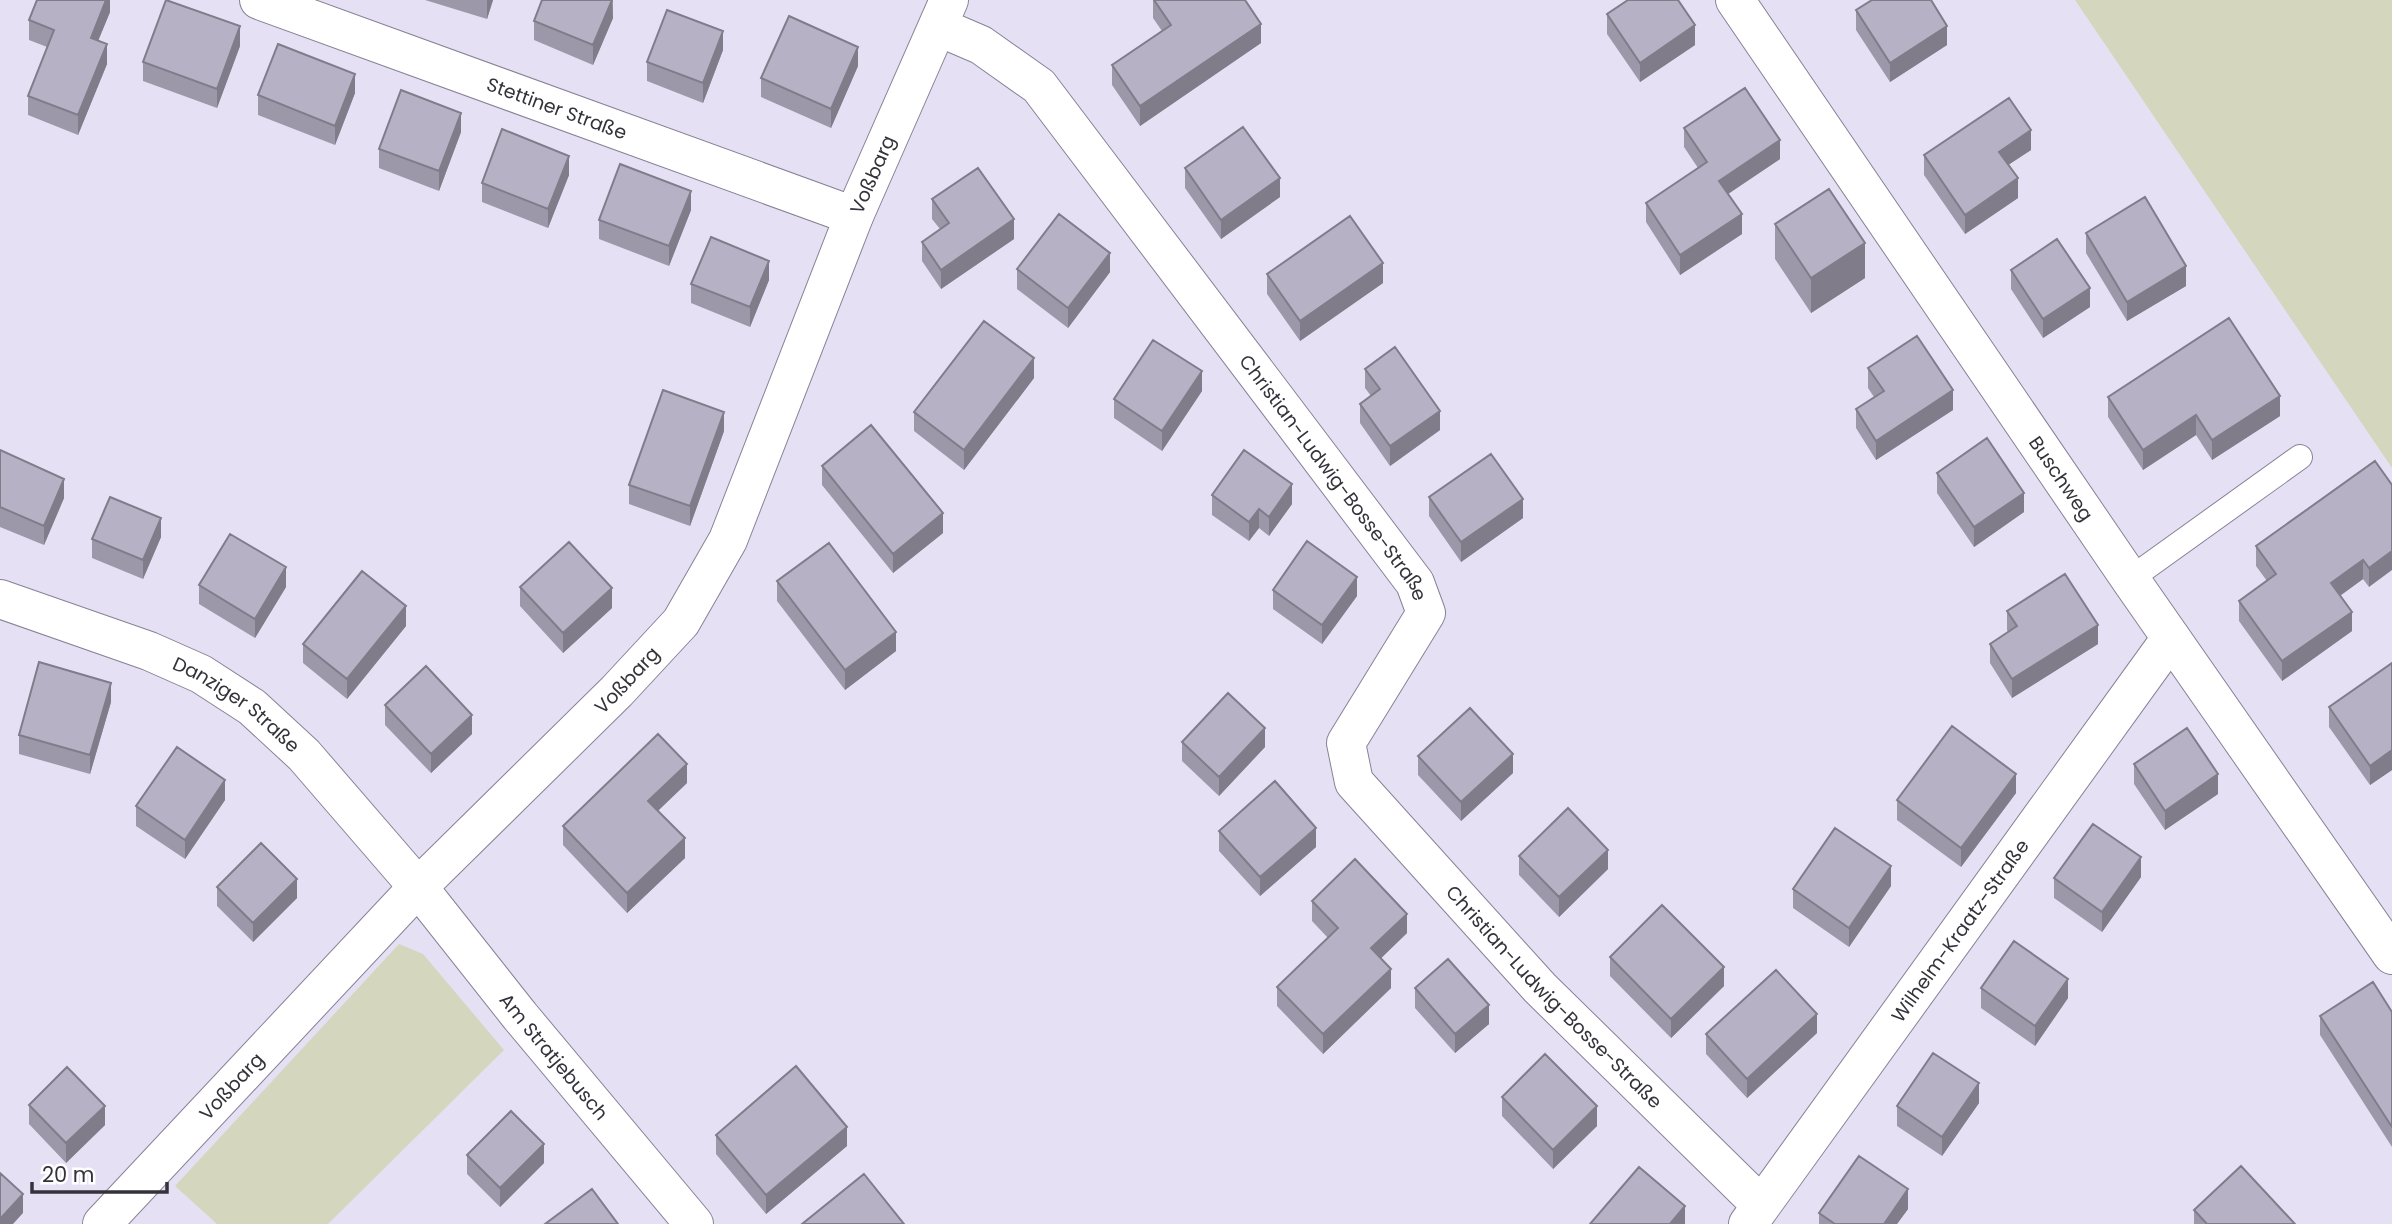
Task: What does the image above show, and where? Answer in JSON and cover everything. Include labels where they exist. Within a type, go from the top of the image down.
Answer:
[{"type":"street","name":"Stettiner Straße","points":[[259,0],[854,216]]},
{"type":"street","name":"Buschweg","points":[[1735,0],[2130,579],[2392,955]]},
{"type":"street","name":"Voßbarg","points":[[102,1224],[418,887],[617,691],[681,622],[729,540],[854,216],[896,116],[944,13]]},
{"type":"street","name":"Christian-Ludwig-Bosse-Straße","points":[[944,13],[981,45],[1039,86],[1415,583],[1426,613],[1346,743],[1354,782],[1540,988],[1755,1214]]},
{"type":"street","name":"Danziger Straße","points":[[0,599],[149,651],[201,674],[252,707],[304,755],[418,887]]},
{"type":"street","name":"Wilhelm-Kraatz-Straße","points":[[1755,1214],[2171,638]]},
{"type":"street","name":"Am Stratjebusch","points":[[418,887],[520,1016],[694,1224]]},
{"type":"lane","points":[[2130,579],[2300,457]]},
{"type":"green space","points":[[2075,0],[2392,0],[2392,468]]},
{"type":"green space","points":[[399,944],[423,954],[504,1050],[328,1224],[217,1224],[175,1186]]},
{"type":"building","points":[[37,0],[106,0],[91,38],[107,44],[78,115],[28,96],[54,30],[29,20]]},
{"type":"building","points":[[166,0],[240,26],[217,89],[143,62]]},
{"type":"building","points":[[542,0],[612,0],[593,45],[534,21]]},
{"type":"building","points":[[1154,0],[1245,0],[1261,24],[1140,106],[1112,65],[1171,25]]},
{"type":"building","points":[[1628,0],[1678,0],[1695,25],[1640,63],[1607,14]]},
{"type":"building","points":[[1872,0],[1931,0],[1947,26],[1890,63],[1856,10]]},
{"type":"building","points":[[667,10],[723,31],[703,83],[647,62]]},
{"type":"building","points":[[789,16],[858,47],[831,109],[761,78]]},
{"type":"building","points":[[278,44],[355,74],[335,126],[258,95]]},
{"type":"building","points":[[1745,88],[1780,140],[1719,181],[1742,214],[1680,255],[1646,203],[1707,162],[1684,128]]},
{"type":"building","points":[[401,90],[461,113],[439,171],[379,149]]},
{"type":"building","points":[[2009,98],[2031,130],[1999,152],[2018,178],[1965,215],[1924,155]]},
{"type":"building","points":[[1243,127],[1280,178],[1221,220],[1185,168]]},
{"type":"building","points":[[502,129],[569,156],[548,209],[482,183]]},
{"type":"building","points":[[620,164],[691,191],[669,246],[599,220]]},
{"type":"building","points":[[978,168],[1014,219],[941,270],[922,242],[949,223],[932,199]]},
{"type":"building","points":[[1829,189],[1865,243],[1811,278],[1775,224]]},
{"type":"building","points":[[2145,197],[2186,266],[2127,302],[2086,233]]},
{"type":"building","points":[[1059,214],[1110,253],[1068,308],[1017,269]]},
{"type":"building","points":[[1350,216],[1383,263],[1300,321],[1267,274]]},
{"type":"building","points":[[711,237],[769,261],[750,307],[691,284]]},
{"type":"building","points":[[2057,239],[2090,288],[2043,319],[2011,270]]},
{"type":"building","points":[[2229,318],[2280,396],[2212,440],[2196,415],[2143,450],[2108,397]]},
{"type":"building","points":[[984,321],[1034,358],[964,450],[914,412]]},
{"type":"building","points":[[1917,336],[1953,390],[1876,441],[1856,409],[1884,391],[1868,368]]},
{"type":"building","points":[[1153,340],[1202,371],[1162,431],[1114,399]]},
{"type":"building","points":[[1395,347],[1440,411],[1390,446],[1360,404],[1380,389],[1365,369]]},
{"type":"building","points":[[663,390],[724,412],[690,506],[629,485]]},
{"type":"building","points":[[871,425],[943,513],[893,554],[822,466]]},
{"type":"building","points":[[1987,438],[2024,493],[1974,527],[1937,473]]},
{"type":"building","points":[[0,450],[64,479],[44,526],[0,507]]},
{"type":"building","points":[[1244,450],[1292,484],[1269,517],[1259,509],[1249,522],[1212,495]]},
{"type":"building","points":[[1491,454],[1523,499],[1461,542],[1429,497]]},
{"type":"building","points":[[2375,461],[2392,485],[2392,551],[2369,568],[2363,560],[2331,583],[2352,612],[2282,661],[2239,601],[2276,574],[2256,546]]},
{"type":"building","points":[[110,497],[161,518],[143,560],[92,539]]},
{"type":"building","points":[[230,534],[286,567],[255,619],[199,585]]},
{"type":"building","points":[[1307,541],[1357,577],[1322,625],[1273,590]]},
{"type":"building","points":[[569,542],[612,588],[563,633],[520,587]]},
{"type":"building","points":[[829,543],[896,632],[845,670],[777,581]]},
{"type":"building","points":[[362,571],[406,606],[347,679],[303,644]]},
{"type":"building","points":[[2065,574],[2098,625],[2012,679],[1990,644],[2017,626],[2007,611]]},
{"type":"building","points":[[39,662],[111,683],[90,755],[19,735]]},
{"type":"building","points":[[2392,663],[2392,750],[2370,766],[2329,707]]},
{"type":"building","points":[[426,666],[472,715],[431,754],[385,705]]},
{"type":"building","points":[[1228,693],[1265,728],[1219,777],[1182,742]]},
{"type":"building","points":[[1470,708],[1513,754],[1461,802],[1418,756]]},
{"type":"building","points":[[1952,726],[2016,774],[1961,848],[1897,800]]},
{"type":"building","points":[[2187,728],[2218,774],[2165,811],[2134,764]]},
{"type":"building","points":[[658,734],[687,764],[648,801],[685,838],[627,893],[563,826]]},
{"type":"building","points":[[177,747],[225,780],[185,840],[136,806]]},
{"type":"building","points":[[1275,781],[1316,828],[1260,877],[1219,831]]},
{"type":"building","points":[[1568,808],[1608,850],[1559,897],[1519,856]]},
{"type":"building","points":[[2093,824],[2141,857],[2102,912],[2054,878]]},
{"type":"building","points":[[1835,828],[1891,866],[1849,928],[1793,889]]},
{"type":"building","points":[[261,843],[297,879],[253,923],[217,887]]},
{"type":"building","points":[[1355,859],[1407,914],[1371,948],[1391,969],[1323,1034],[1277,987],[1338,928],[1312,901]]},
{"type":"building","points":[[1662,905],[1724,967],[1671,1019],[1610,957]]},
{"type":"building","points":[[2014,941],[2068,979],[2035,1026],[1981,988]]},
{"type":"building","points":[[1448,959],[1489,1005],[1455,1034],[1415,988]]},
{"type":"building","points":[[1776,970],[1817,1014],[1747,1079],[1706,1034]]},
{"type":"building","points":[[2373,982],[2392,1012],[2392,1127],[2320,1016]]},
{"type":"building","points":[[1933,1053],[1979,1083],[1942,1137],[1897,1106]]},
{"type":"building","points":[[1545,1054],[1597,1106],[1553,1150],[1502,1097]]},
{"type":"building","points":[[796,1066],[847,1127],[766,1195],[716,1135]]},
{"type":"building","points":[[67,1067],[105,1106],[66,1143],[29,1105]]},
{"type":"building","points":[[511,1111],[544,1144],[500,1188],[467,1155]]},
{"type":"building","points":[[1859,1156],[1908,1189],[1884,1224],[1835,1224],[1819,1213]]},
{"type":"building","points":[[2241,1166],[2295,1224],[2207,1224],[2194,1210]]},
{"type":"building","points":[[1639,1167],[1685,1206],[1670,1224],[1590,1224]]},
{"type":"building","points":[[0,1173],[23,1194],[0,1219]]},
{"type":"building","points":[[864,1174],[904,1224],[802,1224]]},
{"type":"building","points":[[592,1189],[618,1224],[545,1224]]}]
